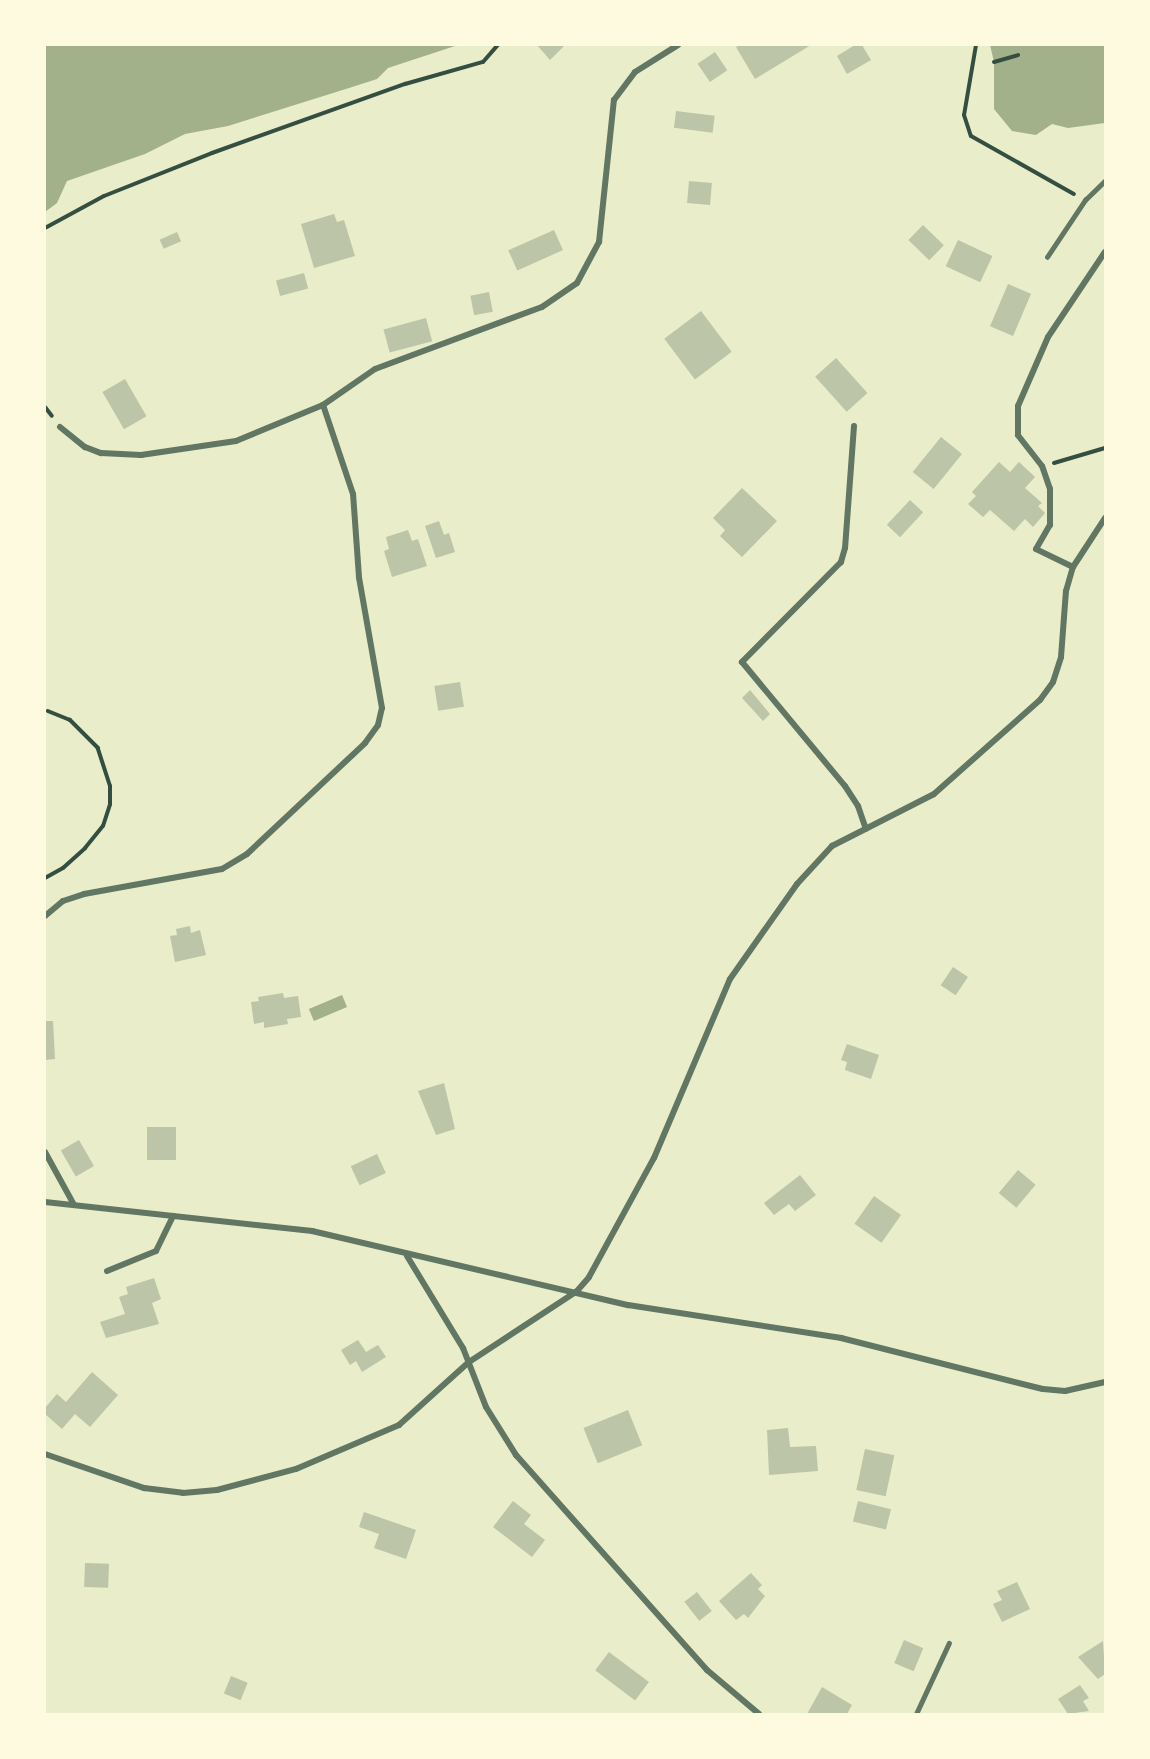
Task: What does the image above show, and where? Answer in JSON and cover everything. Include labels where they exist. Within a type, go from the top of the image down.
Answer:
[{"type":"street","points":[[60,427],[85,447],[101,453],[141,455],[236,441],[323,405],[375,369],[542,307],[577,283],[599,242],[614,100],[635,72],[678,45]]},
{"type":"street","points":[[1073,567],[1036,549],[1050,525],[1052,511],[1042,466],[1018,435],[1018,406],[1048,337],[1105,252]]},
{"type":"street","points":[[45,915],[63,902],[84,894],[210,871],[247,854],[365,743],[378,725],[382,708],[359,577],[353,494],[323,405]]},
{"type":"street","points":[[854,426],[841,562],[742,662],[845,786],[858,806],[866,829]]},
{"type":"street","points":[[45,1454],[144,1488],[183,1493],[217,1490],[296,1469],[391,1430],[441,1390],[469,1362],[577,1291],[589,1277],[654,1158],[730,979],[814,863],[832,846],[934,794],[1040,700],[1053,682],[1061,657],[1066,591],[1073,567],[1105,518]]},
{"type":"street","points":[[45,1152],[73,1203]]},
{"type":"street","points":[[45,1202],[73,1203],[312,1231],[407,1256],[577,1291],[628,1305],[841,1338],[1042,1389],[1065,1391],[1105,1382]]},
{"type":"street","points":[[107,1271],[156,1251],[173,1216]]},
{"type":"street","points":[[407,1256],[469,1362],[486,1407],[516,1455],[707,1670],[759,1714]]},
{"type":"lane","points":[[1047,257],[1085,200],[1105,182]]},
{"type":"lane","points":[[916,1714],[949,1643]]},
{"type":"path","points":[[45,228],[104,196],[212,153],[405,84],[483,62],[498,45]]},
{"type":"path","points":[[976,45],[964,115],[971,136],[1085,200]]},
{"type":"path","points":[[994,62],[1018,55]]},
{"type":"path","points":[[1042,466],[1105,448]]},
{"type":"path","points":[[45,878],[63,868],[86,848],[103,826],[110,804],[110,786],[98,748],[70,720],[48,711]]},
{"type":"shaded area","points":[[45,45],[458,45],[388,68],[377,79],[228,126],[185,134],[145,154],[67,181],[57,203],[45,212]]},
{"type":"shaded area","points":[[990,45],[1105,45],[1105,123],[1068,128],[1052,124],[1036,135],[1012,131],[994,109],[994,62]]},
{"type":"shaded area","points":[[342,995],[347,1007],[314,1021],[309,1009]]},
{"type":"building","points":[[537,45],[565,45],[550,60]]},
{"type":"building","points":[[740,45],[811,45],[755,79],[736,47]]},
{"type":"building","points":[[855,45],[862,45],[871,60],[847,74],[837,56]]},
{"type":"building","points":[[715,52],[727,70],[710,82],[698,64]]},
{"type":"building","points":[[676,111],[715,116],[713,133],[674,128]]},
{"type":"building","points":[[689,181],[712,183],[710,205],[687,203]]},
{"type":"building","points":[[334,214],[337,222],[344,220],[355,256],[314,268],[301,224]]},
{"type":"building","points":[[923,225],[944,245],[929,260],[908,240]]},
{"type":"building","points":[[554,230],[563,250],[517,270],[508,250]]},
{"type":"building","points":[[177,232],[181,241],[164,249],[160,240]]},
{"type":"building","points":[[958,240],[992,256],[980,282],[946,266]]},
{"type":"building","points":[[304,273],[308,288],[280,296],[276,281]]},
{"type":"building","points":[[1008,284],[1031,294],[1013,336],[990,326]]},
{"type":"building","points":[[489,292],[493,312],[474,315],[470,296]]},
{"type":"building","points":[[701,311],[732,352],[695,379],[664,339]]},
{"type":"building","points":[[426,318],[432,341],[390,353],[383,329]]},
{"type":"building","points":[[836,358],[867,393],[847,412],[815,377]]},
{"type":"building","points":[[125,379],[146,416],[124,429],[102,392]]},
{"type":"building","points":[[941,437],[962,454],[934,489],[913,472]]},
{"type":"building","points":[[999,462],[1010,472],[1019,462],[1035,477],[1025,488],[1042,503],[1038,506],[1045,513],[1033,527],[1025,519],[1014,531],[990,510],[983,517],[968,504],[976,496],[972,492]]},
{"type":"building","points":[[742,488],[777,521],[742,557],[720,536],[725,530],[713,518]]},
{"type":"building","points":[[910,500],[923,512],[900,537],[887,525]]},
{"type":"building","points":[[439,521],[444,535],[449,533],[455,552],[436,558],[425,526]]},
{"type":"building","points":[[408,530],[412,541],[418,539],[427,566],[392,577],[384,551],[389,549],[386,537]]},
{"type":"building","points":[[460,682],[464,707],[438,711],[434,686]]},
{"type":"building","points":[[750,690],[770,714],[763,721],[742,698]]},
{"type":"building","points":[[190,926],[191,933],[200,930],[206,955],[175,962],[170,936],[177,935],[176,929]]},
{"type":"building","points":[[953,967],[968,977],[956,995],[941,985]]},
{"type":"building","points":[[283,993],[284,998],[298,996],[301,1017],[287,1019],[288,1024],[264,1028],[264,1022],[254,1024],[251,1002],[259,1001],[258,997]]},
{"type":"building","points":[[45,1021],[53,1021],[55,1059],[45,1060]]},
{"type":"building","points":[[847,1044],[879,1055],[871,1079],[845,1070],[847,1062],[841,1060]]},
{"type":"building","points":[[444,1083],[455,1129],[436,1135],[418,1091]]},
{"type":"building","points":[[147,1127],[176,1127],[176,1160],[147,1160]]},
{"type":"building","points":[[79,1140],[94,1166],[76,1176],[61,1150]]},
{"type":"building","points":[[377,1154],[386,1173],[360,1185],[351,1166]]},
{"type":"building","points":[[1018,1170],[1036,1185],[1016,1208],[999,1193]]},
{"type":"building","points":[[800,1175],[816,1195],[795,1211],[789,1204],[774,1215],[764,1203]]},
{"type":"building","points":[[874,1196],[901,1215],[882,1243],[854,1224]]},
{"type":"building","points":[[154,1278],[161,1299],[152,1303],[159,1324],[106,1338],[100,1322],[125,1314],[119,1297],[128,1294],[126,1287]]},
{"type":"building","points":[[358,1340],[366,1352],[378,1345],[386,1357],[362,1372],[356,1361],[350,1365],[341,1350]]},
{"type":"building","points":[[92,1372],[118,1395],[90,1427],[75,1414],[62,1429],[45,1414],[45,1408],[57,1394],[66,1402]]},
{"type":"building","points":[[628,1410],[642,1445],[598,1463],[583,1428]]},
{"type":"building","points":[[788,1428],[790,1447],[816,1446],[818,1471],[769,1475],[767,1430]]},
{"type":"building","points":[[865,1449],[894,1455],[886,1496],[856,1490]]},
{"type":"building","points":[[513,1501],[531,1515],[524,1524],[545,1540],[532,1557],[493,1527]]},
{"type":"building","points":[[858,1501],[891,1509],[886,1530],[853,1521]]},
{"type":"building","points":[[364,1512],[416,1530],[406,1559],[374,1548],[379,1534],[359,1527]]},
{"type":"building","points":[[85,1563],[109,1564],[108,1588],[84,1587]]},
{"type":"building","points":[[751,1573],[762,1585],[758,1589],[765,1596],[748,1618],[744,1614],[736,1620],[719,1601]]},
{"type":"building","points":[[1017,1582],[1030,1609],[1002,1622],[993,1604],[1002,1600],[997,1591]]},
{"type":"building","points":[[697,1592],[712,1611],[699,1621],[684,1602]]},
{"type":"building","points":[[904,1640],[923,1648],[914,1671],[894,1663]]},
{"type":"building","points":[[1103,1641],[1105,1674],[1098,1679],[1078,1657]]},
{"type":"building","points":[[609,1652],[649,1682],[635,1700],[595,1670]]},
{"type":"building","points":[[231,1676],[248,1683],[241,1700],[224,1694]]},
{"type":"building","points":[[1080,1685],[1089,1698],[1083,1701],[1089,1711],[1068,1714],[1058,1699]]},
{"type":"building","points":[[822,1687],[852,1705],[847,1714],[807,1714]]}]
